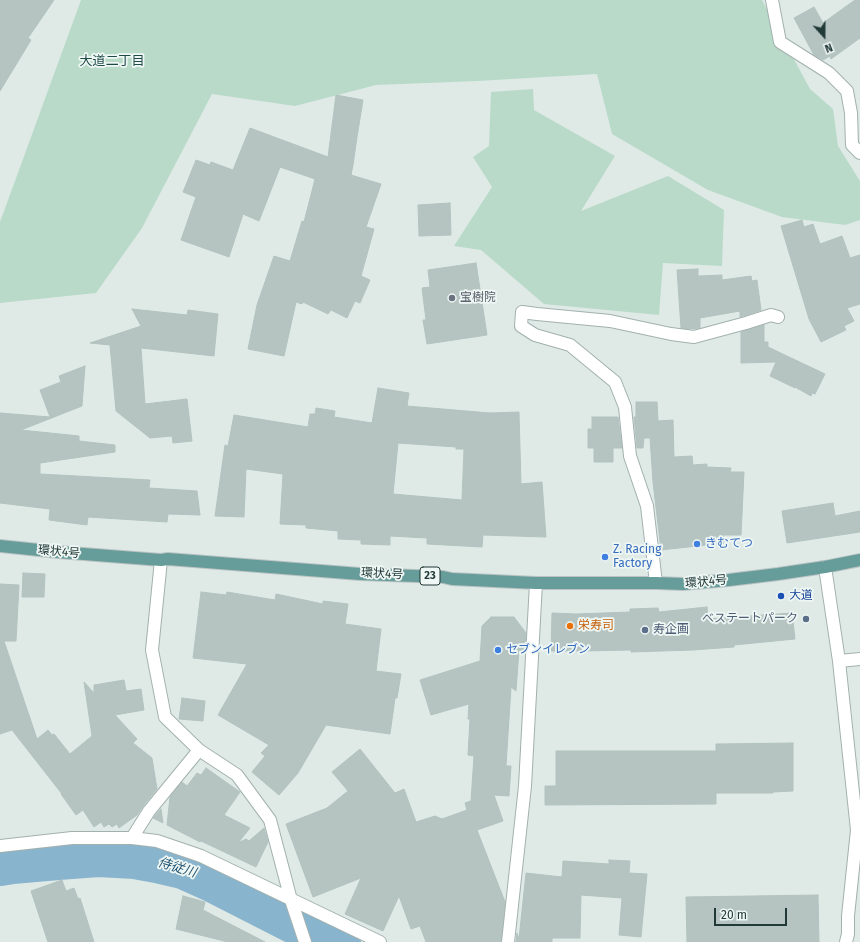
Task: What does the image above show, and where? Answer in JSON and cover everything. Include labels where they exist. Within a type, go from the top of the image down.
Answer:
[{"type":"main road","name":"環状4号","points":[[0,546],[58,552],[360,574],[443,577],[452,579],[536,583],[683,584],[729,580],[825,567],[860,560]]},
{"type":"street","points":[[772,0],[780,42],[829,74],[847,91],[851,113],[852,145],[860,153]]},
{"type":"street","points":[[656,583],[647,506],[630,456],[625,407],[615,382],[570,345],[535,335],[521,326],[522,312],[610,321],[671,334],[694,337],[771,315],[778,317]]},
{"type":"street","points":[[161,560],[152,650],[164,717],[199,750],[237,775],[270,820],[293,905],[305,942]]},
{"type":"street","points":[[825,567],[854,747],[859,830],[854,915],[847,938]]},
{"type":"street","points":[[508,942],[525,786],[536,583]]},
{"type":"street","points":[[839,661],[860,659]]},
{"type":"street","points":[[132,838],[149,811],[199,750]]},
{"type":"street","points":[[0,846],[72,838],[132,838],[157,841],[200,856],[293,905],[380,942]]},
{"type":"green space","points":[[81,0],[762,0],[810,89],[833,109],[838,146],[860,181],[860,220],[845,225],[782,217],[708,190],[612,134],[597,74],[376,85],[295,106],[212,94],[142,228],[96,293],[0,303],[0,222]]},
{"type":"green space","points":[[533,89],[534,110],[615,156],[581,211],[668,176],[724,210],[722,266],[663,263],[659,315],[544,304],[481,250],[454,246],[492,187],[473,157],[489,146],[491,92]]},
{"type":"building","points":[[0,0],[54,0],[28,38],[31,40],[0,91]]},
{"type":"building","points":[[855,0],[860,0],[860,38],[831,59],[830,56],[823,60],[814,55],[794,18],[814,7],[823,23]]},
{"type":"building","points":[[336,95],[363,100],[351,175],[381,184],[366,227],[374,229],[361,276],[370,280],[360,303],[355,301],[347,318],[331,310],[328,314],[303,302],[302,304],[296,302],[284,356],[248,349],[257,305],[274,256],[290,261],[302,221],[304,222],[315,179],[280,167],[259,221],[243,214],[229,257],[181,240],[196,197],[183,192],[196,160],[210,165],[211,162],[233,170],[250,128],[328,157]]},
{"type":"building","points":[[450,203],[451,235],[419,236],[418,205]]},
{"type":"building","points":[[802,220],[804,227],[813,224],[820,244],[842,236],[850,258],[860,255],[860,304],[847,308],[854,321],[844,326],[846,330],[821,342],[809,319],[781,226]]},
{"type":"building","name":"宝樹院","points":[[476,263],[487,335],[427,344],[423,320],[426,320],[422,288],[430,287],[428,270]]},
{"type":"building","points":[[698,269],[698,276],[722,275],[722,280],[751,276],[752,281],[757,280],[761,310],[740,317],[740,311],[700,318],[700,328],[681,328],[677,270]]},
{"type":"building","points":[[132,309],[187,315],[188,310],[218,314],[214,356],[141,348],[145,404],[187,399],[192,441],[173,443],[172,436],[150,438],[116,411],[110,345],[90,343],[141,326]]},
{"type":"building","points":[[764,325],[764,342],[768,342],[768,347],[825,374],[815,394],[812,393],[811,396],[770,376],[776,362],[741,363],[741,332]]},
{"type":"building","points":[[85,366],[82,406],[21,430],[79,436],[79,441],[115,445],[115,452],[40,463],[40,474],[150,480],[149,488],[197,491],[200,515],[168,514],[167,522],[88,517],[87,525],[49,520],[50,509],[0,503],[0,413],[50,417],[40,390],[61,382],[59,376]]},
{"type":"building","points":[[378,388],[409,393],[407,406],[490,413],[519,412],[521,484],[542,482],[546,537],[483,535],[482,547],[427,544],[427,538],[390,536],[390,545],[361,544],[361,540],[338,539],[338,531],[306,528],[306,525],[280,524],[283,474],[246,469],[244,517],[215,516],[225,445],[228,446],[234,415],[308,427],[310,414],[315,414],[316,408],[335,411],[334,417],[372,423]],"holes":[[[398,443],[456,447],[456,449],[464,449],[462,500],[393,494]]]},
{"type":"building","points":[[636,402],[657,402],[658,421],[673,420],[674,457],[692,456],[693,465],[707,464],[707,467],[731,468],[730,472],[744,472],[741,535],[723,535],[724,543],[661,550],[653,482],[650,438],[644,438],[643,448],[637,448],[634,417],[636,417]]},
{"type":"building","points":[[592,417],[618,417],[622,448],[613,448],[613,462],[594,462],[594,448],[588,448],[588,429],[592,429]]},
{"type":"building","points":[[833,503],[835,516],[860,511],[860,532],[787,543],[782,511]]},
{"type":"building","points":[[23,573],[45,574],[44,597],[22,597]]},
{"type":"building","points":[[0,584],[19,585],[16,641],[4,641],[37,739],[48,730],[52,735],[54,734],[70,754],[92,736],[84,682],[94,693],[94,685],[124,680],[126,691],[141,689],[144,710],[115,715],[137,739],[133,743],[152,758],[157,789],[137,815],[119,828],[117,824],[112,827],[109,824],[104,827],[101,822],[94,827],[83,810],[76,815],[62,794],[12,730],[0,734]]},
{"type":"building","points":[[201,592],[226,595],[227,592],[275,600],[276,594],[323,604],[323,601],[348,604],[345,624],[381,629],[376,671],[401,674],[397,698],[395,698],[390,734],[326,725],[298,773],[279,795],[252,772],[265,756],[261,753],[269,745],[218,715],[247,664],[193,658]]},
{"type":"building","points":[[707,607],[708,619],[792,613],[795,639],[734,645],[734,647],[693,650],[631,652],[631,650],[551,651],[552,613],[576,614],[630,612],[630,609],[658,608],[659,612]]},
{"type":"building","points":[[491,617],[514,617],[526,633],[525,650],[519,650],[516,691],[511,687],[506,766],[511,766],[509,796],[494,795],[503,821],[477,830],[505,902],[501,942],[426,942],[420,926],[411,929],[399,896],[383,931],[345,914],[361,878],[313,897],[286,824],[327,808],[348,791],[332,772],[360,749],[395,793],[404,789],[416,822],[435,816],[442,819],[467,810],[465,803],[471,801],[474,756],[468,755],[470,719],[468,719],[469,704],[431,715],[420,680],[480,661],[482,626]]},
{"type":"building","points":[[182,698],[205,701],[203,721],[179,719]]},
{"type":"building","points":[[793,743],[793,791],[773,793],[716,793],[716,804],[545,805],[545,786],[556,786],[556,751],[716,751],[716,744]]},
{"type":"building","points":[[206,768],[240,792],[224,815],[250,828],[238,843],[246,839],[249,841],[264,828],[268,842],[256,867],[201,841],[200,842],[167,825],[170,797],[182,782],[187,786],[197,773],[201,775]]},
{"type":"building","points":[[161,809],[163,823],[153,818]]},
{"type":"building","points":[[609,860],[630,861],[629,873],[647,874],[641,937],[619,935],[622,898],[581,895],[580,938],[552,938],[552,942],[516,942],[517,933],[519,939],[526,873],[562,877],[563,861],[609,864]]},
{"type":"building","points":[[62,880],[66,891],[74,888],[78,899],[80,898],[94,942],[48,942],[31,891]]},
{"type":"building","points":[[818,895],[819,942],[687,942],[686,897]]},
{"type":"building","points":[[183,896],[205,902],[203,910],[265,942],[228,942],[176,929]]},
{"type":"waterway","name":"侍従川","points":[[0,864],[98,855],[135,857],[157,861],[183,867],[212,880],[324,937],[339,942]]},
{"type":"place","name":"宝樹院","points":[[452,298]]},
{"type":"place","name":"きむてつ","points":[[697,544]]},
{"type":"place","name":"Z. Racing Factory","points":[[605,557]]},
{"type":"place","name":"大道","points":[[781,596]]},
{"type":"place","name":"べステートパーク","points":[[806,619]]},
{"type":"place","name":"栄寿司","points":[[570,626]]},
{"type":"place","name":"寿企画","points":[[645,630]]},
{"type":"place","name":"セブンイレブン","points":[[498,650]]},
{"type":"district","name":"大道二丁目","points":[[112,61]]}]
